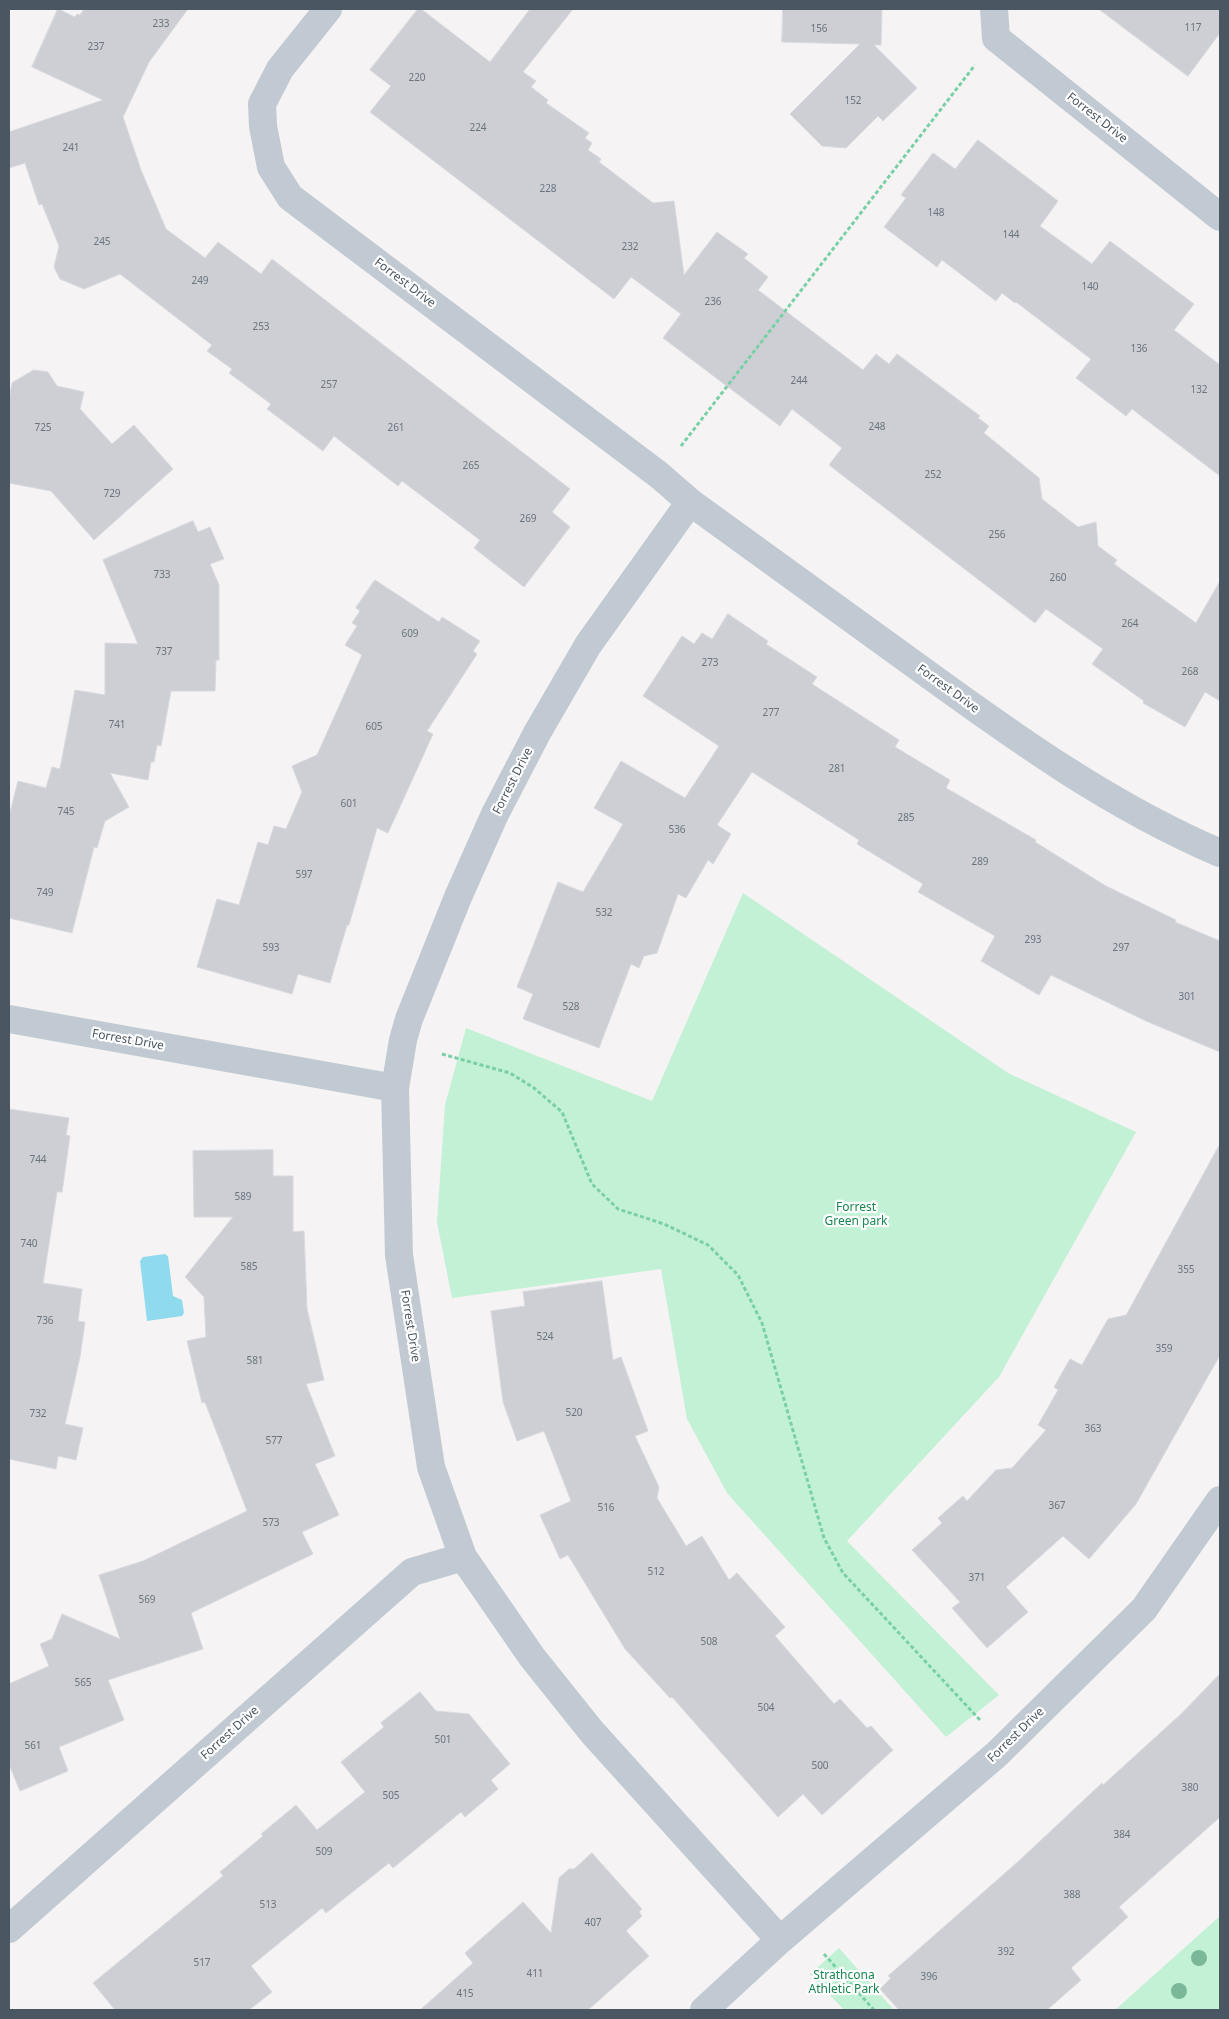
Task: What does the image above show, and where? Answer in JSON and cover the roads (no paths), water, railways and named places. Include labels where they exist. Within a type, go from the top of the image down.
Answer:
[{"type":"street","name":"Forrest Drive","points":[[328,9],[280,69],[262,104],[263,126],[271,167],[290,197],[659,474],[690,502],[1006,731],[1111,799],[1182,837],[1220,853]]},
{"type":"street","name":"Forrest Drive","points":[[994,9],[996,38],[1220,217]]},
{"type":"street","name":"Forrest Drive","points":[[690,502],[588,645],[537,733],[495,814],[458,898],[409,1019],[403,1040],[395,1088],[399,1255],[430,1467],[463,1558],[532,1657],[592,1732],[780,1940]]},
{"type":"street","name":"Forrest Drive","points":[[9,1019],[395,1088]]},
{"type":"street","name":"Forrest Drive","points":[[704,2010],[780,1940],[997,1754],[1137,1616],[1150,1601],[1220,1500]]},
{"type":"street","name":"Forrest Drive","points":[[9,1929],[412,1572],[463,1558]]},
{"type":"water","points":[[165,1254],[168,1256],[173,1296],[182,1300],[184,1313],[182,1316],[147,1321],[140,1261],[143,1257]]},
{"type":"park label","name":"Forrest Green park","points":[[856,1215]]},
{"type":"park label","name":"Strathcona Athletic Park","points":[[844,1983]]}]
